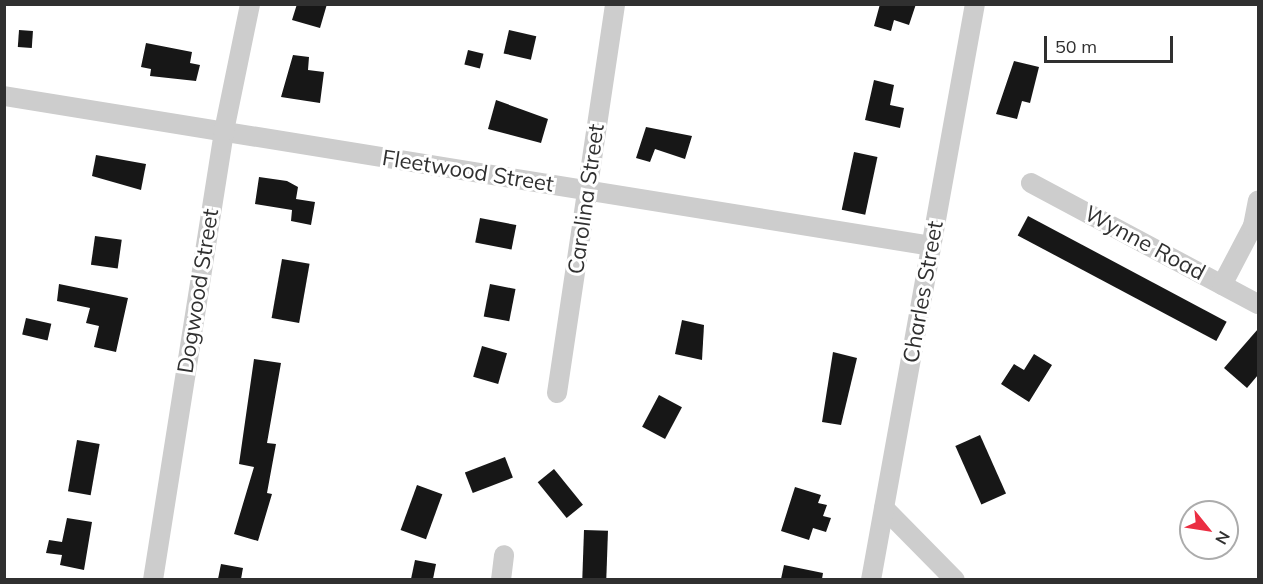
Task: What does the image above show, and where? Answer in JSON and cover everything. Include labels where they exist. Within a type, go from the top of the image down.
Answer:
[{"type":"street","name":"Dogwood Street","points":[[153,579],[224,131],[250,4]]},
{"type":"street","name":"Carolina Street","points":[[558,393],[615,4]]},
{"type":"street","name":"Charles Street","points":[[871,579],[975,4]]},
{"type":"street","name":"Fleetwood Street","points":[[4,96],[932,246]]},
{"type":"street","name":"Wynne Road","points":[[1031,183],[1258,304]]},
{"type":"street","points":[[1222,285],[1253,226],[1258,200]]},
{"type":"street","points":[[884,508],[955,579]]},
{"type":"street","points":[[501,579],[504,555]]},
{"type":"building","points":[[297,4],[327,4],[320,28],[292,20]]},
{"type":"building","points":[[880,4],[916,4],[909,25],[894,20],[891,31],[874,26]]},
{"type":"building","points":[[19,30],[33,31],[32,48],[18,47]]},
{"type":"building","points":[[509,30],[536,36],[531,60],[504,53]]},
{"type":"building","points":[[146,43],[192,52],[190,63],[200,65],[196,81],[150,76],[151,69],[141,67]]},
{"type":"building","points":[[468,50],[484,54],[480,68],[464,65]]},
{"type":"building","points":[[293,55],[309,57],[308,70],[324,72],[320,103],[281,97]]},
{"type":"building","points":[[1014,61],[1039,67],[1030,103],[1022,101],[1017,119],[996,114]]},
{"type":"building","points":[[874,80],[894,85],[890,105],[904,108],[900,128],[865,120]]},
{"type":"building","points":[[496,100],[548,119],[541,143],[488,129]]},
{"type":"building","points":[[646,127],[692,136],[685,159],[655,149],[650,162],[636,158]]},
{"type":"building","points":[[854,152],[877,157],[865,215],[842,210]]},
{"type":"building","points":[[96,155],[146,164],[141,190],[92,176]]},
{"type":"building","points":[[259,177],[287,181],[298,187],[296,199],[315,202],[311,225],[291,221],[292,210],[255,204]]},
{"type":"building","points":[[1028,216],[1227,322],[1216,341],[1018,235]]},
{"type":"building","points":[[480,218],[516,225],[512,250],[475,243]]},
{"type":"building","points":[[95,236],[122,240],[118,268],[91,265]]},
{"type":"building","points":[[282,259],[310,264],[299,323],[272,318]]},
{"type":"building","points":[[59,284],[128,298],[116,352],[94,347],[99,326],[86,323],[90,308],[57,301]]},
{"type":"building","points":[[490,284],[516,289],[509,321],[484,316]]},
{"type":"building","points":[[26,318],[51,324],[48,340],[22,335]]},
{"type":"building","points":[[682,320],[704,325],[702,360],[675,354]]},
{"type":"building","points":[[1258,329],[1258,375],[1247,388],[1224,368]]},
{"type":"building","points":[[482,346],[507,353],[498,384],[473,377]]},
{"type":"building","points":[[833,352],[857,358],[841,425],[822,422]]},
{"type":"building","points":[[1034,354],[1052,365],[1029,402],[1001,384],[1014,364],[1024,370]]},
{"type":"building","points":[[254,359],[281,363],[267,443],[276,444],[267,493],[272,494],[258,541],[234,534],[254,467],[239,464]]},
{"type":"building","points":[[659,395],[682,407],[665,439],[642,427]]},
{"type":"building","points":[[980,435],[1006,493],[981,504],[955,446]]},
{"type":"building","points":[[77,440],[100,444],[91,495],[68,491]]},
{"type":"building","points":[[505,457],[513,478],[473,493],[465,472]]},
{"type":"building","points":[[554,469],[583,505],[567,518],[538,482]]},
{"type":"building","points":[[417,485],[442,494],[426,539],[401,530]]},
{"type":"building","points":[[795,487],[821,495],[818,503],[827,505],[823,516],[831,518],[826,532],[813,528],[809,540],[781,531]]},
{"type":"building","points":[[67,518],[92,522],[84,570],[60,565],[62,555],[46,553],[49,540],[62,542]]},
{"type":"building","points":[[584,530],[608,531],[606,580],[582,579]]},
{"type":"building","points":[[415,560],[436,564],[433,579],[411,579]]},
{"type":"building","points":[[221,564],[243,568],[241,579],[218,579]]},
{"type":"building","points":[[784,565],[823,573],[822,579],[781,579]]}]
